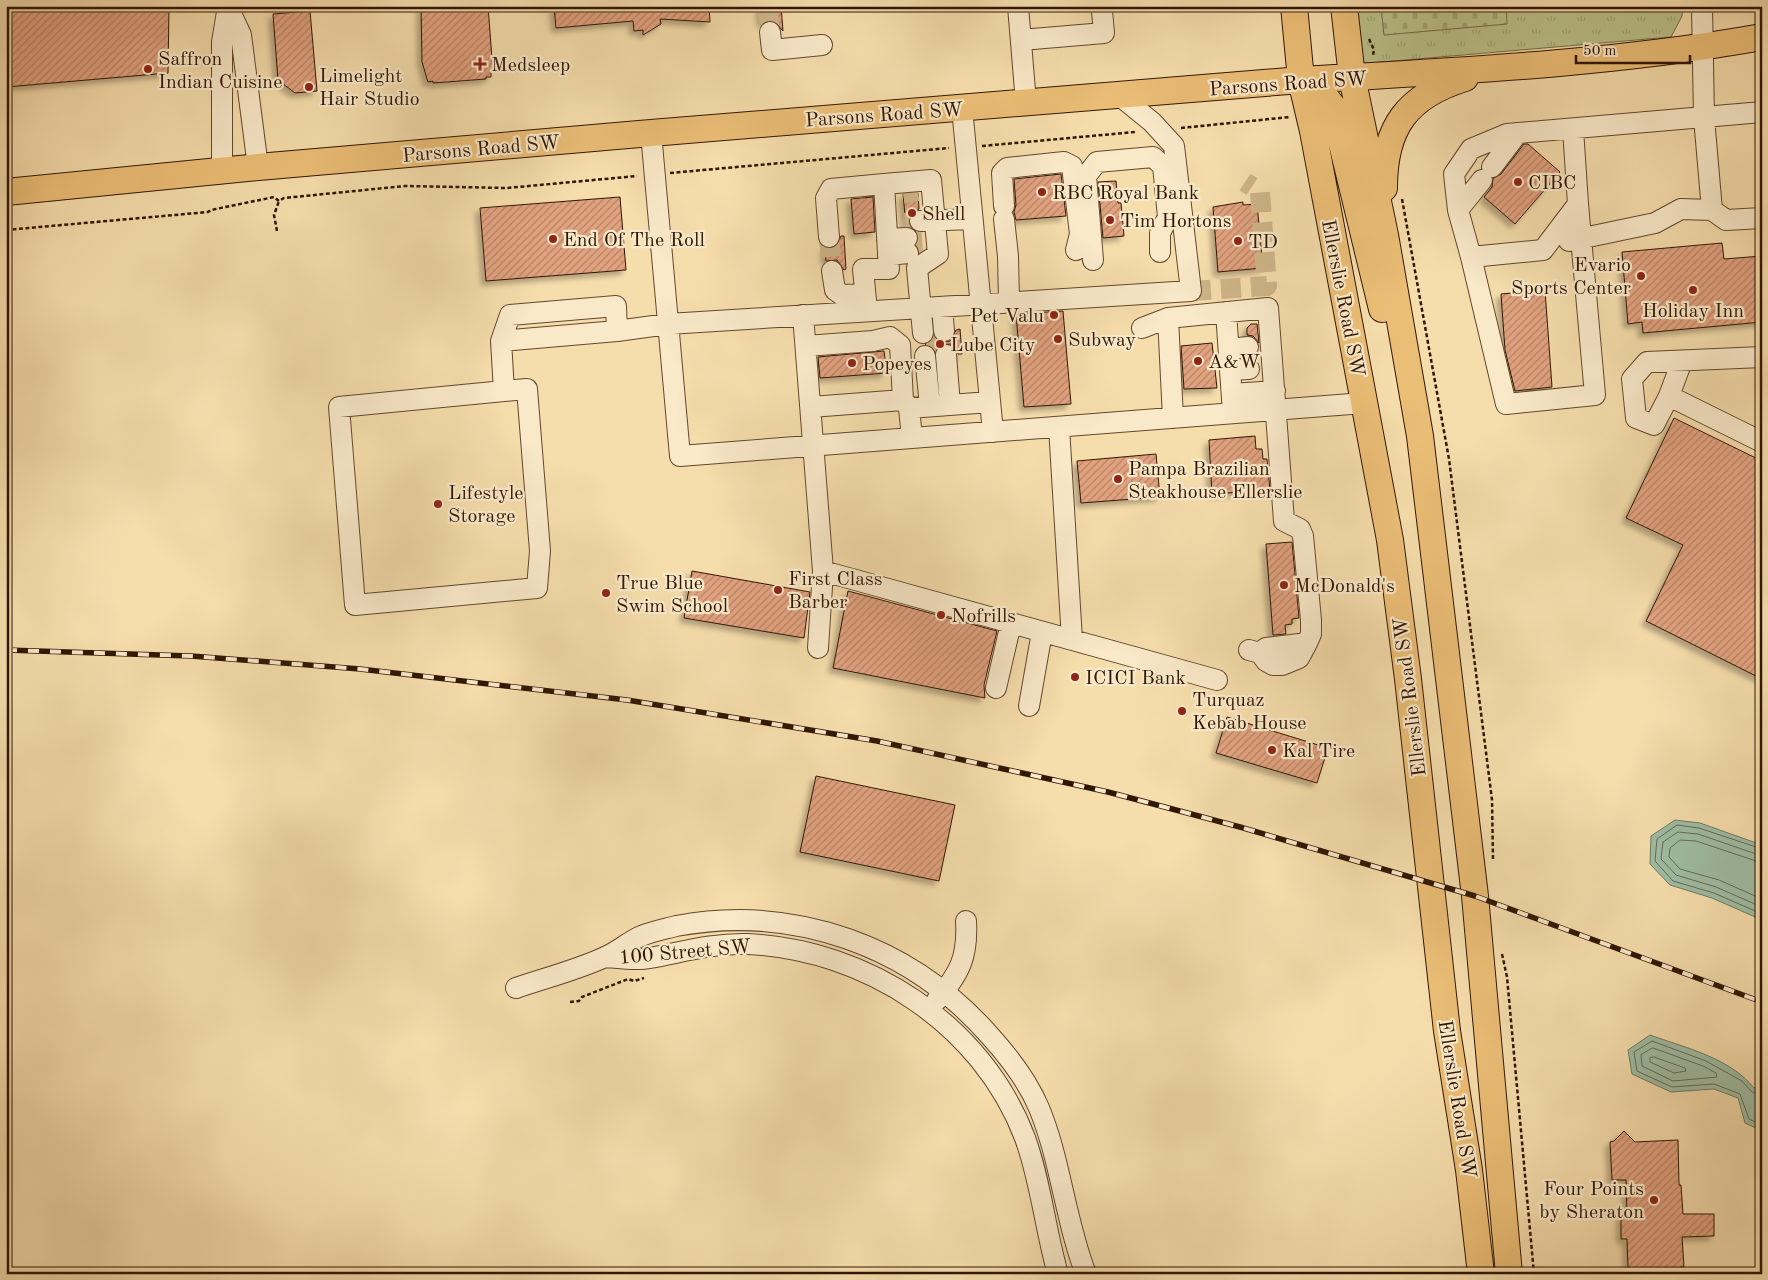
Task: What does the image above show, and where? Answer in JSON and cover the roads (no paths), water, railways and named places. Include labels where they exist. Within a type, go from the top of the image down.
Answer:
[{"type":"main road","name":"Ellerslie Road SW","points":[[1294,6],[1301,80],[1313,131],[1395,577],[1447,1031],[1470,1170],[1481,1274]]},
{"type":"main road","points":[[1326,6],[1332,51],[1339,65],[1352,77]]},
{"type":"main road","name":"Ellerslie Road SW","points":[[1344,6],[1352,77],[1385,235],[1420,436],[1475,896],[1509,1274]]},
{"type":"main road","name":"Parsons Road SW","points":[[6,192],[258,167],[651,133],[1301,80],[1650,55],[1762,37]]},
{"type":"main road","points":[[1385,235],[1384,182],[1386,153],[1400,118],[1412,104],[1427,93],[1446,84],[1506,66]]},
{"type":"main road","points":[[1301,80],[1320,90],[1333,106],[1382,311],[1405,351]]},
{"type":"street","points":[[228,6],[241,35],[258,167]]},
{"type":"street","points":[[222,171],[222,42],[228,6]]},
{"type":"street","points":[[1018,6],[1026,103]]},
{"type":"street","points":[[1702,6],[1704,118],[1712,210]]},
{"type":"street","points":[[1021,40],[1104,32],[1102,11]]},
{"type":"street","points":[[770,32],[772,50],[822,45]]},
{"type":"street","points":[[832,271],[835,290],[842,296],[866,303],[932,307],[1191,291],[1174,146],[1152,122],[1120,96]]},
{"type":"street","points":[[962,108],[993,432]]},
{"type":"street","points":[[1573,129],[1580,237],[1595,396],[1506,404],[1458,210],[1454,174],[1471,149],[1507,134],[1762,112]]},
{"type":"street","points":[[651,133],[680,456],[1173,418],[1233,404],[1276,401],[1364,403]]},
{"type":"street","points":[[1458,210],[1517,134]]},
{"type":"street","points":[[1093,260],[1086,176],[1096,162],[1153,157],[1163,166],[1168,216],[1160,233],[1160,252]]},
{"type":"street","points":[[1009,302],[1002,173],[1006,168],[1064,162],[1072,166],[1080,234],[1076,250]]},
{"type":"street","points":[[829,237],[826,198],[831,189],[910,224],[972,219]]},
{"type":"street","points":[[1543,250],[1578,204]]},
{"type":"street","points":[[1471,258],[1543,250],[1580,237],[1655,223],[1681,210],[1712,210],[1726,220],[1762,218]]},
{"type":"street","points":[[866,303],[862,269],[910,224]]},
{"type":"street","points":[[910,224],[932,307],[934,332]]},
{"type":"street","points":[[504,391],[500,341],[617,331],[668,324],[803,315],[866,303]]},
{"type":"street","points":[[1142,328],[1168,318],[1268,308],[1252,346],[1254,369],[1276,401],[1284,521],[1300,529],[1303,536],[1311,634],[1299,658],[1282,665],[1273,666],[1254,652]]},
{"type":"street","points":[[1226,312],[1252,346],[1254,369],[1233,404]]},
{"type":"street","points":[[803,315],[823,571],[818,648]]},
{"type":"street","points":[[1168,318],[1173,418]]},
{"type":"street","points":[[806,346],[873,341],[890,337],[895,339],[900,345],[906,404],[912,438]]},
{"type":"street","points":[[936,356],[940,405]]},
{"type":"street","points":[[1682,361],[1669,396],[1654,425],[1636,418],[1632,379],[1647,362],[1762,357]]},
{"type":"street","points":[[528,388],[540,551],[537,588],[354,605],[339,407],[504,391],[528,388]]},
{"type":"street","points":[[1669,396],[1762,442]]},
{"type":"street","points":[[811,407],[906,404],[940,405],[990,402]]},
{"type":"street","points":[[1059,427],[1072,640]]},
{"type":"street","points":[[823,571],[1217,680]]},
{"type":"street","points":[[996,688],[1011,623]]},
{"type":"street","points":[[1029,706],[1042,632]]},
{"type":"street","name":"100 Street SW","points":[[516,988],[605,957],[640,936],[676,926],[728,920],[780,922],[831,932],[861,942],[893,957],[944,991],[964,1008],[1001,1049],[1038,1106],[1054,1152],[1073,1239],[1086,1274]]},
{"type":"street","points":[[929,1009],[944,991],[965,954],[966,921]]},
{"type":"street","name":"100 Street SW","points":[[605,957],[648,959],[680,950],[729,943],[772,946],[842,961],[887,983],[929,1009],[965,1043],[998,1086],[1011,1109],[1033,1163],[1058,1274]]},
{"type":"water","points":[[1675,820],[1700,823],[1762,845],[1762,920],[1712,898],[1670,885],[1650,864],[1651,836]]},
{"type":"water","points":[[1650,1035],[1720,1061],[1733,1069],[1754,1088],[1762,1088],[1762,1131],[1745,1123],[1738,1098],[1714,1089],[1671,1092],[1632,1074],[1628,1050]]},
{"type":"tunnel","points":[[767,6],[770,32]]},
{"type":"tunnel","points":[[1191,291],[1267,286],[1260,192],[1245,182]]},
{"type":"tunnel","points":[[903,193],[918,191]]},
{"type":"tunnel","points":[[905,223],[920,221]]},
{"type":"tunnel","points":[[829,237],[832,271]]},
{"type":"tunnel","points":[[907,238],[922,237]]},
{"type":"tunnel","points":[[908,253],[923,252]]},
{"type":"tunnel","points":[[935,332],[937,356]]},
{"type":"railway","points":[[6,650],[191,656],[360,669],[627,700],[877,741],[1108,792],[1240,827],[1475,896],[1762,1002]]},
{"type":"place","name":"Medsleep","points":[[480,64]]},
{"type":"place","name":"Saffron Indian Cuisine","points":[[148,69]]},
{"type":"place","name":"Limelight Hair Studio","points":[[309,87]]},
{"type":"place","name":"CIBC","points":[[1518,182]]},
{"type":"place","name":"RBC Royal Bank","points":[[1042,192]]},
{"type":"place","name":"Shell","points":[[912,213]]},
{"type":"place","name":"Tim Hortons","points":[[1110,220]]},
{"type":"place","name":"End Of The Roll","points":[[553,239]]},
{"type":"place","name":"TD","points":[[1238,241]]},
{"type":"place","name":"Evario Sports Center","points":[[1641,276]]},
{"type":"place","name":"Holiday Inn","points":[[1693,290]]},
{"type":"place","name":"Pet Valu","points":[[1054,315]]},
{"type":"place","name":"Subway","points":[[1058,339]]},
{"type":"place","name":"Lube City","points":[[940,344]]},
{"type":"place","name":"A&W","points":[[1198,361]]},
{"type":"place","name":"Popeyes","points":[[852,363]]},
{"type":"place","name":"Pampa Brazilian Steakhouse Ellerslie","points":[[1118,479]]},
{"type":"place","name":"Lifestyle Storage","points":[[438,504]]},
{"type":"place","name":"McDonald's","points":[[1284,585]]},
{"type":"place","name":"First Class Barber","points":[[778,590]]},
{"type":"place","name":"True Blue Swim School","points":[[606,593]]},
{"type":"place","name":"Nofrills","points":[[941,615]]},
{"type":"place","name":"ICICI Bank","points":[[1075,677]]},
{"type":"place","name":"Turquaz Kebab House","points":[[1182,711]]},
{"type":"place","name":"Kal Tire","points":[[1272,750]]},
{"type":"place","name":"Four Points by Sheraton","points":[[1654,1200]]}]
